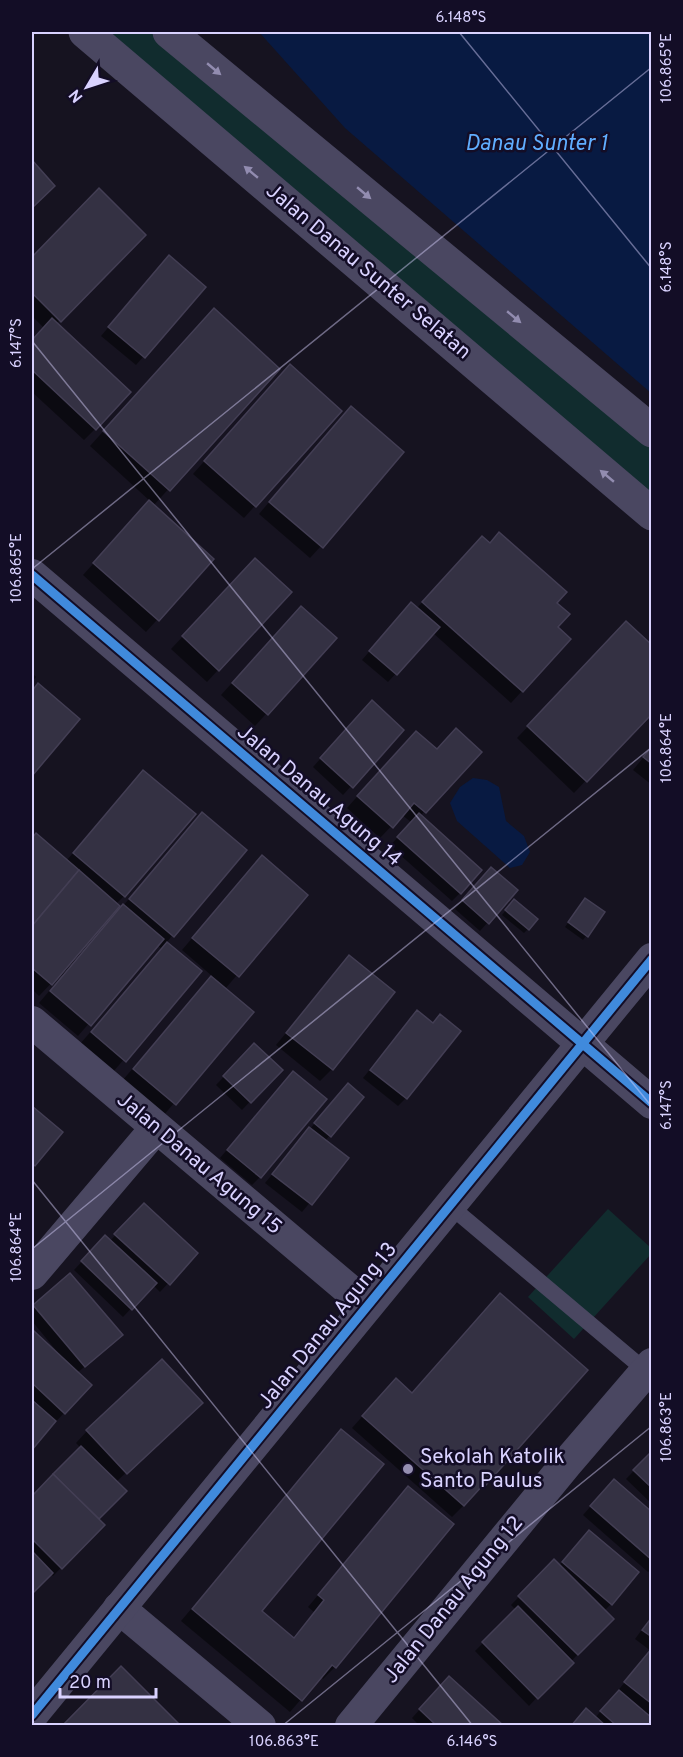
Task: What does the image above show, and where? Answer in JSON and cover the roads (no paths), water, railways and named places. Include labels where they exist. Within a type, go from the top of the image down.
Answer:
[{"type":"street","name":"Jalan Danau Sunter Selatan","points":[[85,32],[651,514]]},
{"type":"street","points":[[169,32],[651,431]]},
{"type":"street","name":"Jalan Danau Agung 14","points":[[32,575],[651,1103]]},
{"type":"street","name":"Jalan Danau Agung 13","points":[[32,1714],[651,959]]},
{"type":"street","name":"Jalan Danau Agung 15","points":[[32,1022],[368,1305]]},
{"type":"street","points":[[32,1274],[156,1128]]},
{"type":"street","name":"Jalan Danau Agung 12","points":[[351,1725],[649,1367]]},
{"type":"street","points":[[119,1608],[260,1725]]},
{"type":"lane","points":[[450,1206],[649,1367]]},
{"type":"water","name":"Danau Sunter 1","points":[[259,32],[651,32],[651,393],[345,128]]},
{"type":"water","points":[[473,778],[487,780],[499,787],[506,821],[524,836],[530,852],[522,865],[510,868],[457,821],[450,803],[460,787]]},
{"type":"place","name":"Sekolah Katolik Santo Paulus","points":[[408,1469]]}]
